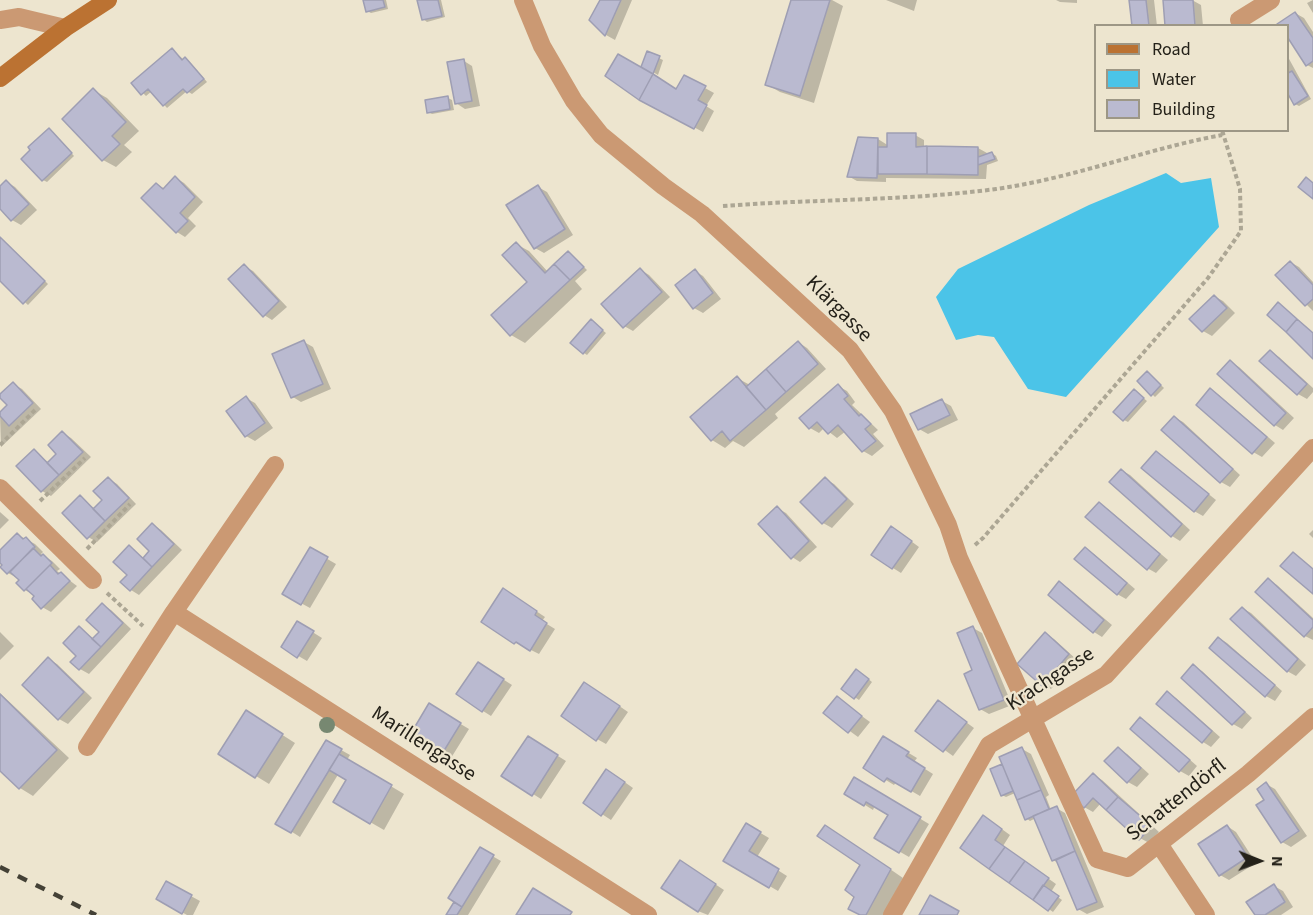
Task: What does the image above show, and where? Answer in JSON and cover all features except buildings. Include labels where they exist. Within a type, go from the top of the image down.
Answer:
[{"type":"street","points":[[0,78],[65,28],[108,0]]},
{"type":"street","name":"Klärgasse","points":[[523,0],[542,46],[558,74],[574,101],[601,135],[663,186],[702,214],[850,350],[893,411],[948,525],[959,558],[1033,719]]},
{"type":"street","points":[[1239,20],[1271,0]]},
{"type":"street","points":[[0,20],[20,17],[65,28]]},
{"type":"street","name":"Krachgasse","points":[[892,915],[988,745],[1106,675],[1313,448]]},
{"type":"street","points":[[87,747],[174,612],[275,465]]},
{"type":"street","points":[[0,488],[93,580]]},
{"type":"street","name":"Marillengasse","points":[[174,612],[648,915]]},
{"type":"street","name":"Schattendörfl","points":[[1033,719],[1096,859],[1128,868],[1248,774],[1313,717]]},
{"type":"street","points":[[1159,844],[1206,915]]},
{"type":"path","points":[[702,214],[720,207],[932,196],[998,189],[1077,173],[1178,143],[1222,133],[1240,189],[1241,231],[1208,278],[983,538],[959,558]]},
{"type":"path","points":[[0,445],[36,409]]},
{"type":"path","points":[[27,514],[85,458]]},
{"type":"path","points":[[74,562],[130,504]]},
{"type":"path","points":[[93,580],[157,639]]},
{"type":"water","points":[[1166,173],[1181,183],[1211,178],[1219,227],[1066,397],[1028,389],[994,337],[978,335],[956,340],[936,297],[958,269],[1089,205]]},
{"type":"railway","points":[[0,867],[96,915]]}]
